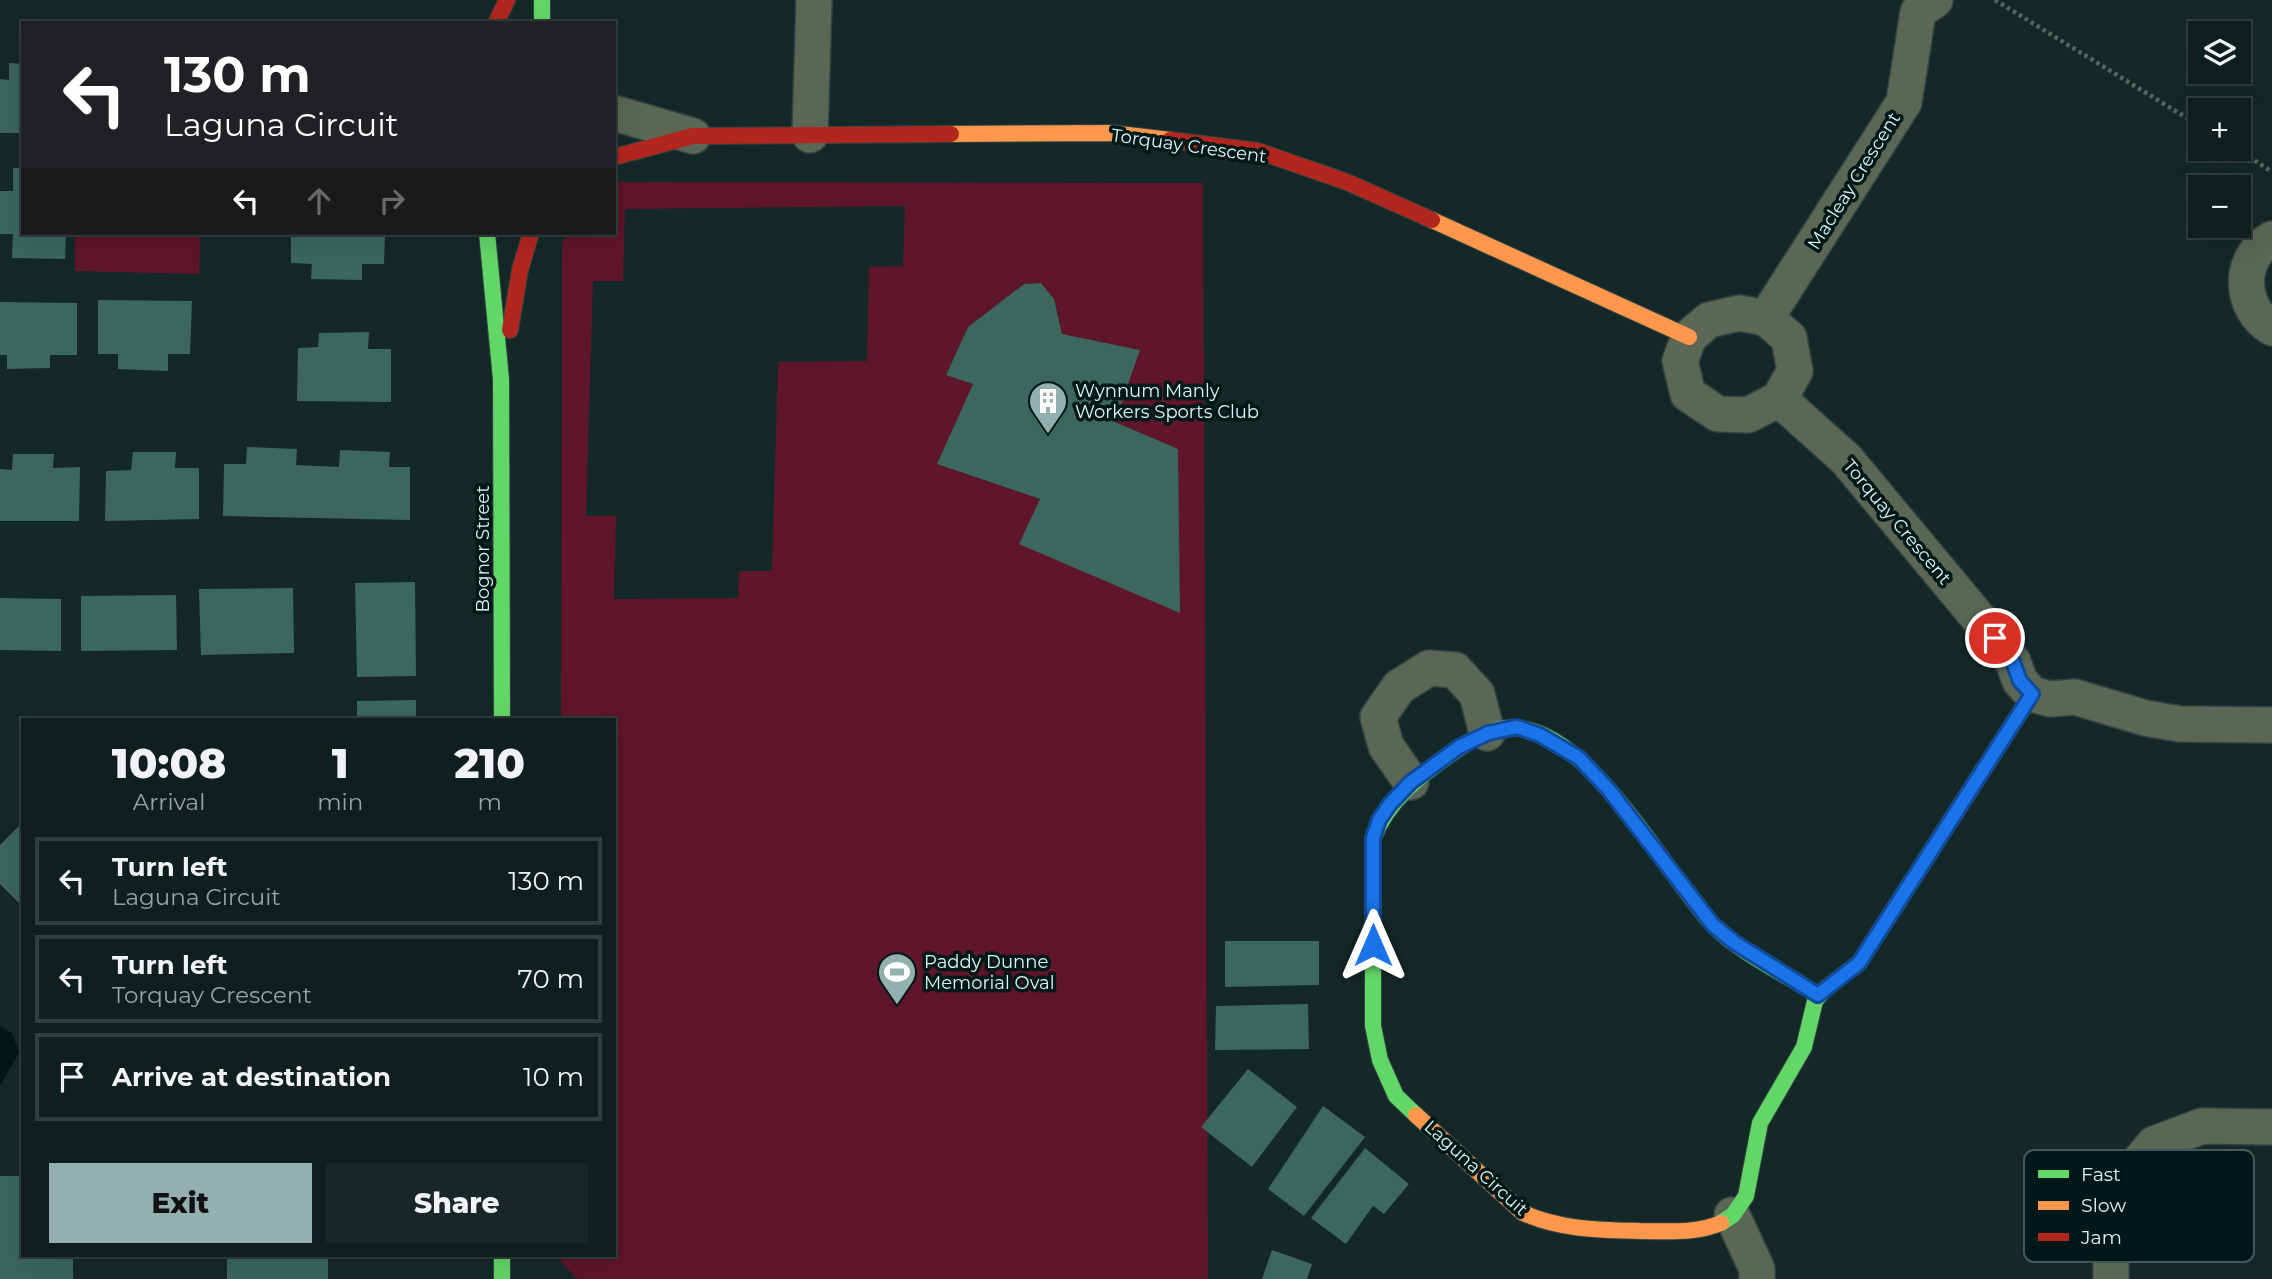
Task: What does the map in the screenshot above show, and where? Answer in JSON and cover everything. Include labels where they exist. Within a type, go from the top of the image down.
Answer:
[{"type":"street","points":[[497,21],[507,0]]},
{"type":"street","points":[[542,0],[542,21]]},
{"type":"street","points":[[810,135],[814,0]]},
{"type":"street","name":"Macleay Crescent","points":[[1766,318],[1904,102],[1917,4]]},
{"type":"street","name":"Torquay Crescent","points":[[616,114],[693,136]]},
{"type":"street","name":"Torquay Crescent","points":[[616,157],[693,136],[1111,134],[1258,151],[1346,182],[1689,337]]},
{"type":"street","name":"Bognor Street","points":[[488,235],[501,379],[502,718]]},
{"type":"street","name":"Bognor Street","points":[[501,379],[520,270],[530,235]]},
{"type":"street","points":[[2272,239],[2261,245],[2247,269],[2246,296],[2260,321],[2272,328]]},
{"type":"street","points":[[1738,313],[1766,318],[1788,338],[1795,371],[1779,399],[1748,415],[1718,414],[1688,394],[1680,361],[1689,337],[1709,320],[1738,313]]},
{"type":"street","name":"Torquay Crescent","points":[[1779,399],[1846,459],[1995,638],[2013,662],[2020,681],[2032,694]]},
{"type":"street","points":[[1411,782],[1386,746],[1378,718],[1399,687],[1429,668],[1455,670],[1476,694],[1488,733]]},
{"type":"street","points":[[1757,1279],[1757,1269],[1732,1215],[1744,1204],[1749,1193],[1755,1136],[1762,1117],[1804,1048],[1818,995],[1859,963],[2032,694],[2050,699],[2075,697],[2145,719],[2180,724],[2272,724]]},
{"type":"street","name":"Laguna Circuit","points":[[1732,1215],[1720,1224],[1684,1231],[1579,1231],[1546,1224],[1523,1213],[1396,1096],[1380,1060],[1373,1026],[1373,838],[1379,820],[1411,782],[1459,747],[1488,733],[1517,727],[1540,735],[1579,758],[1609,790],[1713,925],[1735,943],[1818,995]]},
{"type":"street","points":[[2149,1150],[2154,1144],[2202,1126],[2272,1126]]},
{"type":"street","points":[[502,1257],[502,1279]]},
{"type":"path","points":[[1995,0],[2188,119]]},
{"type":"path","points":[[2251,158],[2272,172]]},
{"type":"shaded area","name":"Paddy Dunne Memorial Oval","points":[[618,182],[1203,183],[1208,1279],[577,1279],[561,1262],[561,1257],[616,1257],[616,718],[561,718],[562,242],[569,235],[616,235]],"holes":[[[905,206],[903,266],[869,267],[867,361],[778,362],[772,571],[739,571],[738,598],[614,599],[616,516],[586,516],[593,281],[623,281],[625,209]],[[1041,283],[1054,299],[1062,334],[1140,350],[1115,422],[1178,449],[1179,612],[1040,499],[937,464],[973,384],[946,375],[968,327],[1024,284]]]},
{"type":"shaded area","points":[[75,235],[201,235],[199,274],[75,271]]},
{"type":"shaded area","points":[[0,1026],[12,1033],[19,1052],[0,1086]]},
{"type":"building","points":[[9,63],[21,64],[21,133],[0,133],[0,79],[9,80]]},
{"type":"building","points":[[13,168],[21,168],[21,235],[66,235],[65,259],[12,258],[13,234],[0,234],[0,191],[13,191]]},
{"type":"building","points":[[291,235],[385,235],[384,264],[362,264],[362,280],[311,279],[312,264],[291,263]]},
{"type":"building","name":"Wynnum Manly Workers Sports Club","points":[[1041,283],[1054,299],[1062,334],[1140,350],[1115,422],[1178,449],[1180,613],[1019,544],[1040,499],[937,464],[973,384],[946,375],[968,327],[1024,284]]},
{"type":"building","points":[[98,300],[192,301],[190,354],[168,354],[168,371],[118,369],[118,354],[98,354]]},
{"type":"building","points":[[0,302],[77,303],[77,355],[50,355],[50,368],[7,369],[7,355],[0,355]]},
{"type":"building","points":[[369,332],[368,349],[391,349],[391,402],[297,401],[298,348],[318,347],[319,333]]},
{"type":"building","points":[[247,447],[297,449],[296,465],[339,467],[340,450],[390,452],[389,467],[410,467],[410,520],[223,516],[224,464],[246,464]]},
{"type":"building","points":[[133,452],[176,452],[175,468],[199,468],[199,519],[105,521],[106,471],[131,470]]},
{"type":"building","points":[[13,454],[54,454],[53,468],[80,467],[79,521],[0,521],[0,469],[12,470]]},
{"type":"building","points":[[415,582],[416,676],[357,677],[355,583]]},
{"type":"building","points":[[293,588],[294,653],[201,655],[199,589]]},
{"type":"building","points":[[176,595],[177,650],[81,651],[81,596]]},
{"type":"building","points":[[0,598],[61,599],[61,651],[0,650]]},
{"type":"building","points":[[416,700],[416,718],[357,718],[357,701]]},
{"type":"building","points":[[19,826],[21,828],[21,905],[0,884],[0,845]]},
{"type":"building","points":[[1225,941],[1319,941],[1319,985],[1225,987]]},
{"type":"building","points":[[1308,1004],[1309,1049],[1215,1050],[1216,1006]]},
{"type":"building","points":[[1248,1069],[1297,1107],[1252,1167],[1201,1127]]},
{"type":"building","points":[[1323,1106],[1365,1137],[1304,1216],[1268,1189]]},
{"type":"building","points":[[1365,1148],[1409,1184],[1384,1214],[1373,1206],[1346,1244],[1311,1218]]},
{"type":"building","points":[[0,1176],[21,1176],[21,1257],[73,1257],[73,1279],[0,1279]]},
{"type":"building","points":[[1272,1250],[1312,1264],[1307,1279],[1262,1279]]},
{"type":"building","points":[[227,1257],[328,1257],[328,1279],[227,1279]]},
{"type":"traffic: fast","points":[[542,0],[542,21]]},
{"type":"traffic: fast","points":[[487,235],[501,379],[502,718]]},
{"type":"traffic: fast","points":[[1721,1223],[1733,1215],[1746,1196],[1760,1123],[1804,1047],[1815,1001],[1825,989],[1859,963],[2032,694]]},
{"type":"traffic: fast","points":[[1416,1115],[1396,1096],[1380,1060],[1373,1026],[1373,838],[1387,812],[1416,781],[1464,745],[1492,731],[1508,728],[1537,733],[1566,749],[1594,774],[1622,805],[1693,901],[1722,934],[1818,995]]},
{"type":"traffic: fast","points":[[502,1257],[502,1279]]},
{"type":"traffic: slow","points":[[951,134],[1111,133],[1170,140]]},
{"type":"traffic: slow","points":[[1432,220],[1689,337]]},
{"type":"traffic: slow","points":[[1416,1115],[1523,1213],[1538,1219],[1581,1228],[1625,1231],[1691,1230],[1721,1223]]},
{"type":"traffic: jam","points":[[497,21],[507,0]]},
{"type":"traffic: jam","points":[[616,156],[693,136],[951,134]]},
{"type":"traffic: jam","points":[[1170,140],[1258,151],[1347,182],[1432,220]]},
{"type":"traffic: jam","points":[[510,330],[520,270],[530,235]]},
{"type":"place","name":"Wynnum Manly Workers Sports Club","points":[[1048,435]]},
{"type":"place","name":"Paddy Dunne Memorial Oval","points":[[897,1006]]},
{"type":"route","points":[[1373,945],[1373,838],[1379,820],[1411,782],[1459,747],[1488,733],[1517,727],[1540,735],[1579,758],[1609,790],[1713,925],[1735,943],[1818,995],[1859,963],[2032,694],[2020,681],[2013,662],[1995,638]]}]
